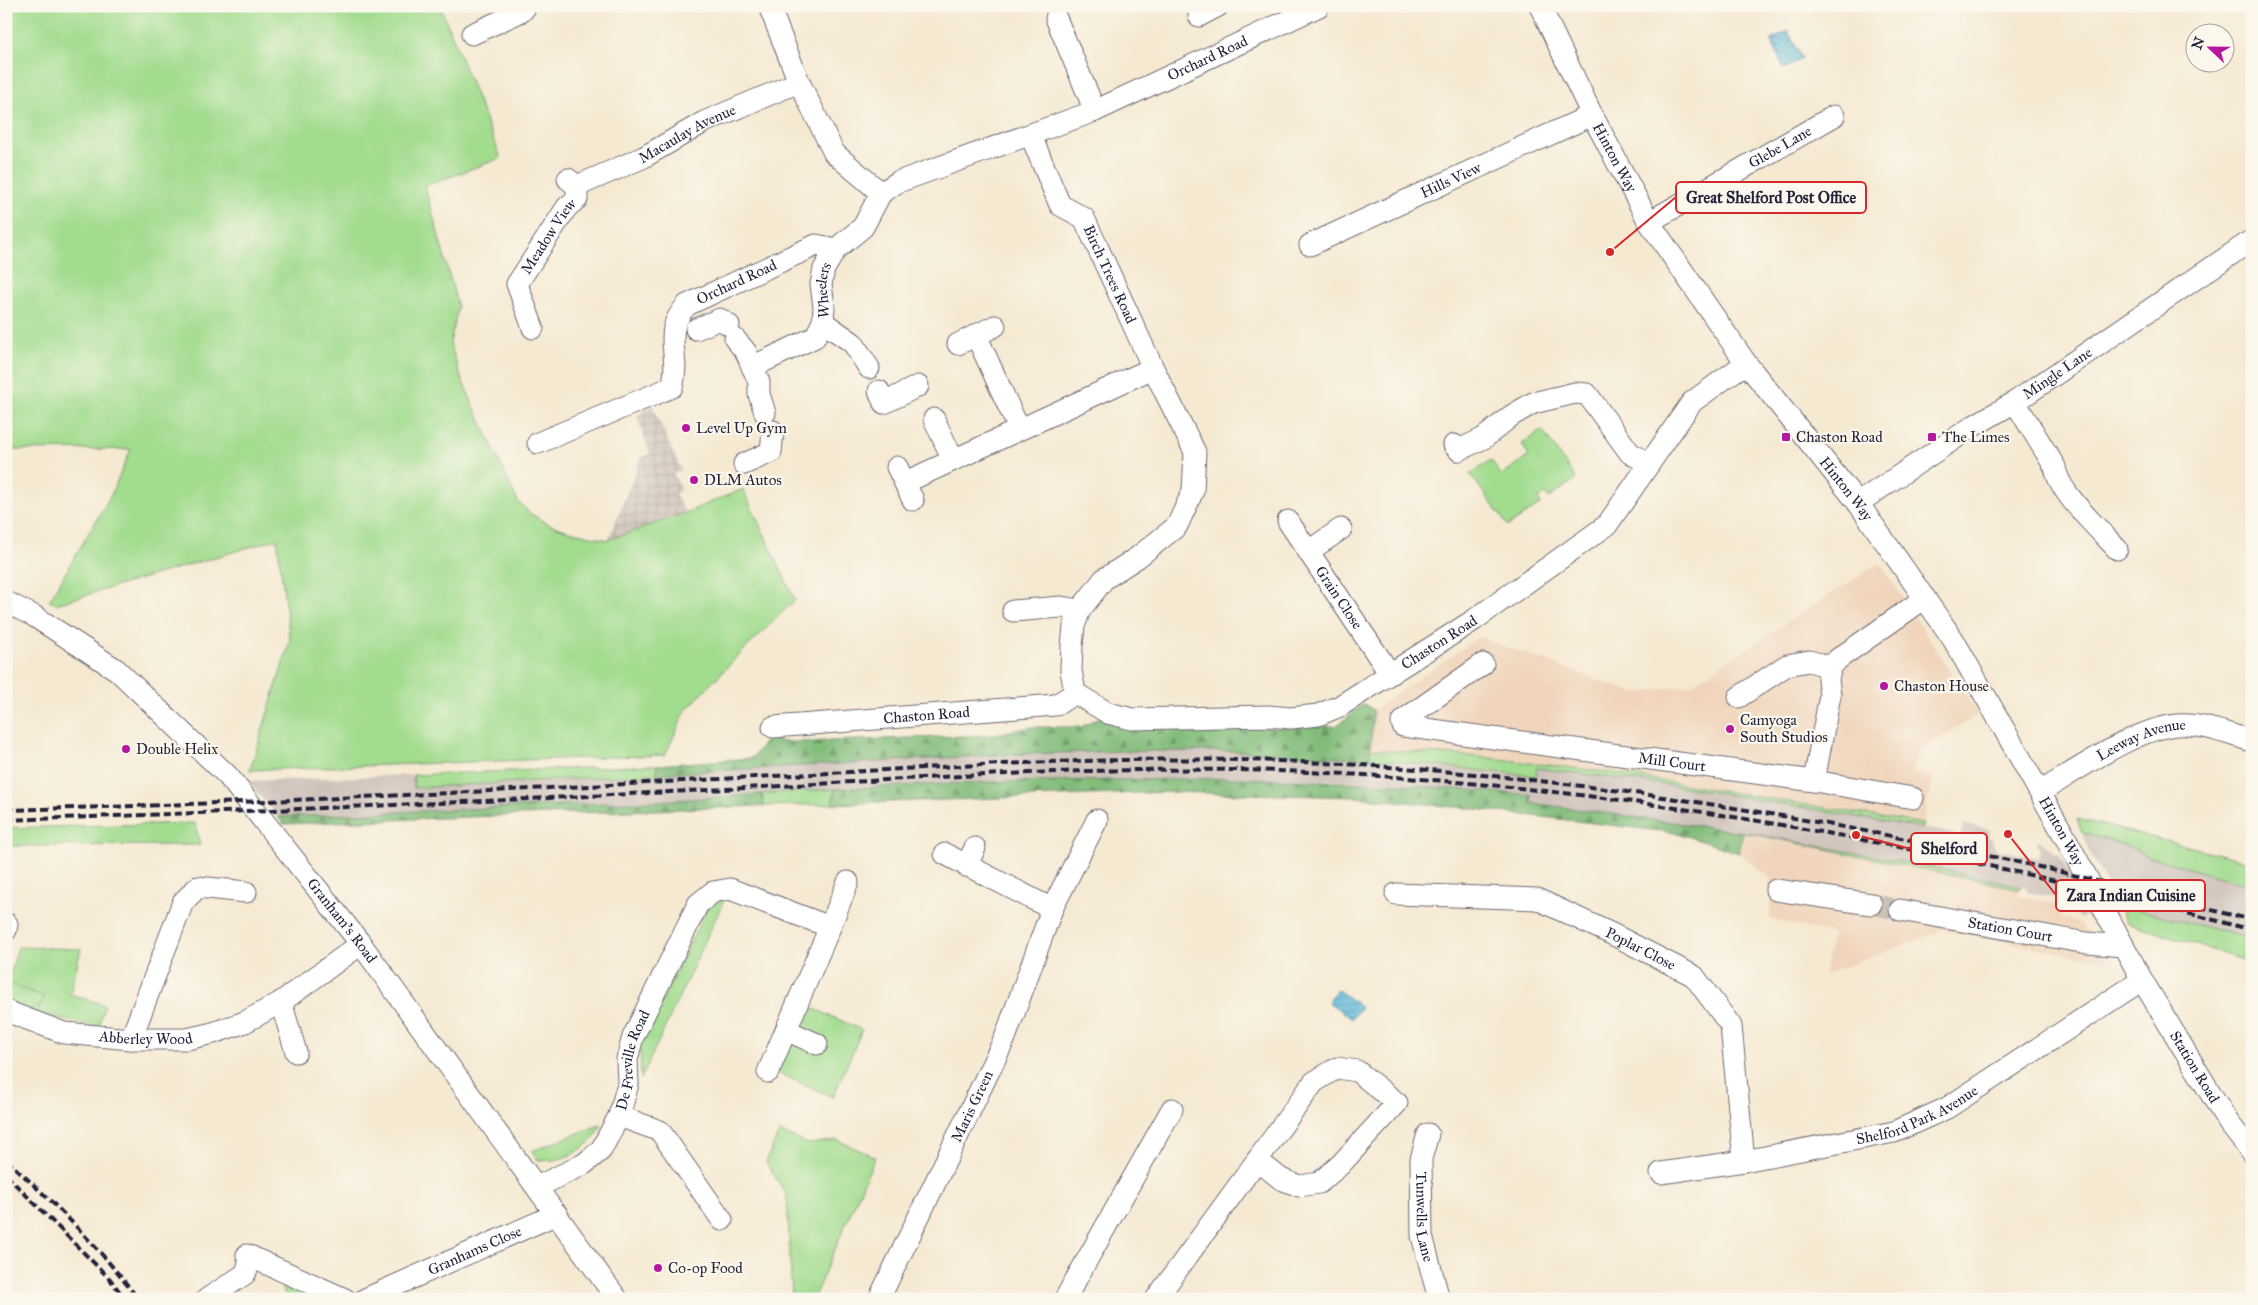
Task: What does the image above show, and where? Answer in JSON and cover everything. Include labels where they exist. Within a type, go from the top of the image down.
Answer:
[{"type":"street","points":[[472,34],[522,11],[526,6]]},
{"type":"street","points":[[769,6],[799,82],[834,153],[881,193]]},
{"type":"street","points":[[1199,16],[1218,6]]},
{"type":"street","name":"Hinton Way","points":[[1540,6],[1592,115],[1649,222],[1746,363],[1858,503],[1953,639],[2040,792],[2142,980]]},
{"type":"street","name":"Orchard Road","points":[[881,193],[898,182],[1095,112],[1317,7]]},
{"type":"street","points":[[1056,18],[1095,112]]},
{"type":"street","name":"Macaulay Avenue","points":[[571,182],[644,157],[704,122],[799,82]]},
{"type":"street","name":"Hills View","points":[[1310,245],[1592,115]]},
{"type":"street","name":"Glebe Lane","points":[[1649,222],[1834,116]]},
{"type":"street","name":"Birch Trees Road","points":[[1031,136],[1060,205],[1084,218],[1153,368],[1195,452],[1193,491],[1177,526],[1138,557],[1104,579],[1080,610]]},
{"type":"street","name":"Meadow View","points":[[533,328],[517,284],[567,207],[577,200],[571,182]]},
{"type":"street","name":"Wheelers","points":[[744,353],[815,336],[823,322],[824,307],[821,284],[824,269],[836,249],[863,227],[881,193]]},
{"type":"street","name":"Mingle Lane","points":[[1858,503],[1975,425],[2015,402],[2252,240]]},
{"type":"street","name":"Orchard Road","points":[[538,443],[672,387],[676,373],[672,333],[677,316],[687,305],[816,245],[836,249]]},
{"type":"street","points":[[696,329],[720,319],[744,353],[769,422],[771,452],[744,464]]},
{"type":"street","points":[[823,322],[853,343],[869,368]]},
{"type":"street","points":[[976,335],[1019,429]]},
{"type":"street","name":"Chaston Road","points":[[773,727],[1056,705],[1075,693],[1108,713],[1132,719],[1268,716],[1291,718],[1318,715],[1340,706],[1474,620],[1607,525],[1648,463],[1692,402],[1746,363]]},
{"type":"street","points":[[905,483],[1153,368]]},
{"type":"street","points":[[879,391],[884,403],[918,386]]},
{"type":"street","points":[[1454,445],[1459,450],[1484,438],[1511,416],[1532,404],[1575,393],[1587,394],[1630,453],[1648,463]]},
{"type":"street","points":[[2015,402],[2055,467],[2056,474],[2064,490],[2117,549]]},
{"type":"street","points":[[934,419],[953,460]]},
{"type":"street","name":"Grain Close","points":[[1288,521],[1390,674]]},
{"type":"street","points":[[1309,551],[1341,529]]},
{"type":"street","points":[[1913,798],[1814,781],[1830,695],[1828,679],[1831,667],[1838,659],[1925,598]]},
{"type":"street","name":"Granham's Road","points":[[6,602],[34,616],[117,670],[174,723],[245,796],[361,944],[617,1299]]},
{"type":"street","points":[[1013,611],[1061,607],[1080,610],[1074,626],[1072,646],[1071,670],[1075,693]]},
{"type":"street","points":[[1739,697],[1787,665],[1809,661],[1831,667]]},
{"type":"street","name":"Mill Court","points":[[1483,664],[1404,718],[1403,726],[1814,781]]},
{"type":"street","name":"Leeway Avenue","points":[[2040,792],[2136,736],[2177,725],[2206,728],[2252,741]]},
{"type":"street","name":"Maris Green","points":[[878,1299],[1005,1038],[1052,909],[1097,820]]},
{"type":"street","points":[[945,854],[971,857],[1052,909]]},
{"type":"street","points":[[768,1072],[848,882]]},
{"type":"street","points":[[131,1039],[183,902],[198,887],[246,892]]},
{"type":"street","name":"De Freville Road","points":[[537,1187],[584,1164],[601,1150],[619,1116],[628,1084],[627,1059],[633,1037],[698,904],[712,892],[730,888],[830,927]]},
{"type":"street","points":[[1776,890],[1871,904]]},
{"type":"street","name":"Poplar Close","points":[[1396,894],[1537,899],[1616,936],[1694,976],[1731,1026],[1744,1160]]},
{"type":"street","name":"Station Court","points":[[1900,910],[2087,943],[2123,946]]},
{"type":"street","name":"Abberley Wood","points":[[6,1011],[64,1033],[131,1039],[187,1039],[213,1033],[245,1022],[281,1002],[361,944]]},
{"type":"street","name":"Shelford Park Avenue","points":[[1661,1173],[1744,1160],[1894,1132],[1948,1108],[2142,980]]},
{"type":"street","name":"Station Road","points":[[2142,980],[2228,1122],[2252,1153]]},
{"type":"street","points":[[281,1002],[296,1052]]},
{"type":"street","points":[[786,1030],[817,1044]]},
{"type":"street","points":[[1156,1299],[1257,1160],[1314,1082],[1338,1068],[1357,1071],[1397,1103],[1340,1166],[1319,1183],[1299,1186],[1281,1179],[1257,1160]]},
{"type":"street","points":[[1065,1299],[1172,1109]]},
{"type":"street","points":[[619,1116],[660,1132],[722,1220]]},
{"type":"street","name":"Tunwells Lane","points":[[1428,1134],[1421,1159],[1422,1236],[1439,1299]]},
{"type":"street","name":"Granhams Close","points":[[366,1299],[557,1214]]},
{"type":"street","points":[[207,1299],[245,1274],[249,1256],[345,1299]]},
{"type":"shaded area","points":[[652,405],[681,470],[673,474],[681,489],[675,494],[685,513],[608,540],[641,458],[650,454],[637,416]]},
{"type":"shaded area","points":[[1880,563],[1978,714],[1916,754],[1913,772],[1933,776],[1923,824],[1614,773],[1482,757],[1370,749],[1373,710],[1479,637],[1634,693],[1690,685]]},
{"type":"shaded area","points":[[1124,751],[1233,751],[1318,756],[1535,776],[1537,768],[1683,787],[1961,835],[1963,824],[1990,830],[1988,838],[1993,839],[1992,844],[1996,845],[1996,849],[2038,858],[2041,848],[2037,847],[2038,840],[2044,844],[2055,854],[2059,855],[2088,908],[2086,915],[2080,918],[2061,899],[2027,892],[2027,888],[1910,863],[1743,832],[1531,803],[1532,795],[1453,788],[1328,780],[1244,778],[992,782],[835,789],[677,800],[278,817],[248,781],[413,775],[414,788],[1020,754]]},
{"type":"shaded area","points":[[1743,833],[2020,889],[2019,895],[2062,905],[2060,918],[2081,923],[2108,962],[1943,930],[1823,975],[1833,934],[1770,919],[1770,878],[1739,853]]},
{"type":"shaded area","points":[[2082,833],[2129,846],[2150,857],[2252,886],[2252,939],[2119,905],[2089,852]]},
{"type":"green space","points":[[6,6],[440,6],[501,158],[425,186],[458,307],[450,343],[461,378],[518,502],[531,514],[548,524],[608,540],[685,513],[743,489],[795,600],[686,710],[665,755],[250,770],[290,641],[277,539],[56,604],[49,601],[111,495],[131,449],[6,450]]},
{"type":"green space","points":[[1542,430],[1576,479],[1549,498],[1545,494],[1538,499],[1541,504],[1508,526],[1470,474],[1491,460],[1501,475],[1529,456],[1522,444]]},
{"type":"green space","points":[[1364,704],[1373,710],[1370,759],[1233,751],[1124,751],[1020,754],[657,774],[657,765],[752,758],[768,738],[784,742],[802,742],[991,735],[1031,727],[1081,727],[1100,717],[1163,726],[1278,728],[1336,726]]},
{"type":"green space","points":[[1370,749],[1482,757],[1614,773],[1923,824],[1922,828],[1683,787],[1537,768],[1536,776],[1370,759]]},
{"type":"green space","points":[[657,765],[657,774],[414,788],[413,775]]},
{"type":"green space","points":[[1244,778],[1408,785],[1532,795],[1531,803],[1743,832],[1739,853],[1677,833],[1355,797],[1170,792],[832,804],[835,789],[992,782]]},
{"type":"green space","points":[[835,789],[832,804],[764,806],[762,794]]},
{"type":"green space","points":[[762,794],[764,806],[283,824],[278,817],[677,800]]},
{"type":"green space","points":[[2077,819],[2252,862],[2252,886],[2150,857],[2129,846],[2082,833]]},
{"type":"green space","points":[[195,823],[200,845],[6,846],[6,828]]},
{"type":"green space","points":[[1743,832],[1910,863],[2020,886],[2020,889]]},
{"type":"green space","points":[[727,894],[641,1079],[640,1046],[707,908]]},
{"type":"green space","points":[[2119,905],[2252,939],[2252,963],[2126,922]]},
{"type":"green space","points":[[18,947],[81,949],[70,994],[105,1005],[98,1028],[37,1013],[44,997],[8,983]]},
{"type":"green space","points":[[8,983],[44,997],[37,1013],[6,1000]]},
{"type":"green space","points":[[808,1006],[862,1030],[833,1097],[778,1073]]},
{"type":"green space","points":[[602,1124],[597,1133],[584,1147],[566,1157],[547,1161],[538,1160],[532,1151]]},
{"type":"green space","points":[[779,1132],[809,1144],[837,1140],[875,1157],[813,1299],[792,1299],[787,1196],[766,1162]]},
{"type":"green space","points":[[279,1280],[316,1299],[287,1299]]},
{"type":"water","points":[[1788,31],[1802,59],[1784,69],[1771,40]]},
{"type":"water","points":[[1337,989],[1361,1007],[1352,1019],[1328,1002]]},
{"type":"tunnel","points":[[1871,904],[1900,910]]},
{"type":"railway","points":[[6,810],[381,796],[1017,763],[1147,760],[1278,761],[1468,773],[1657,796],[1751,811],[1845,827],[2031,865],[2252,920]]},
{"type":"railway","points":[[6,820],[517,799],[934,777],[1099,771],[1264,771],[1346,774],[1461,782],[1575,794],[1803,829],[1916,850],[2029,875],[2141,901],[2252,930]]},
{"type":"railway","points":[[6,1160],[76,1226],[124,1280],[138,1299]]},
{"type":"railway","points":[[6,1175],[110,1279],[125,1299]]},
{"type":"place","name":"Great Shelford Post Office","points":[[1610,252]]},
{"type":"place","name":"Level Up Gym","points":[[686,428]]},
{"type":"place","name":"Chaston Road","points":[[1786,437]]},
{"type":"place","name":"The Limes","points":[[1932,437]]},
{"type":"place","name":"DLM Autos","points":[[694,480]]},
{"type":"place","name":"Chaston House","points":[[1884,686]]},
{"type":"place","name":"Camyoga South Studios","points":[[1730,729]]},
{"type":"place","name":"Double Helix","points":[[126,749]]},
{"type":"place","name":"Zara Indian Cuisine","points":[[2008,834]]},
{"type":"place","name":"Shelford","points":[[1856,835]]},
{"type":"place","name":"Co-op Food","points":[[658,1268]]}]
